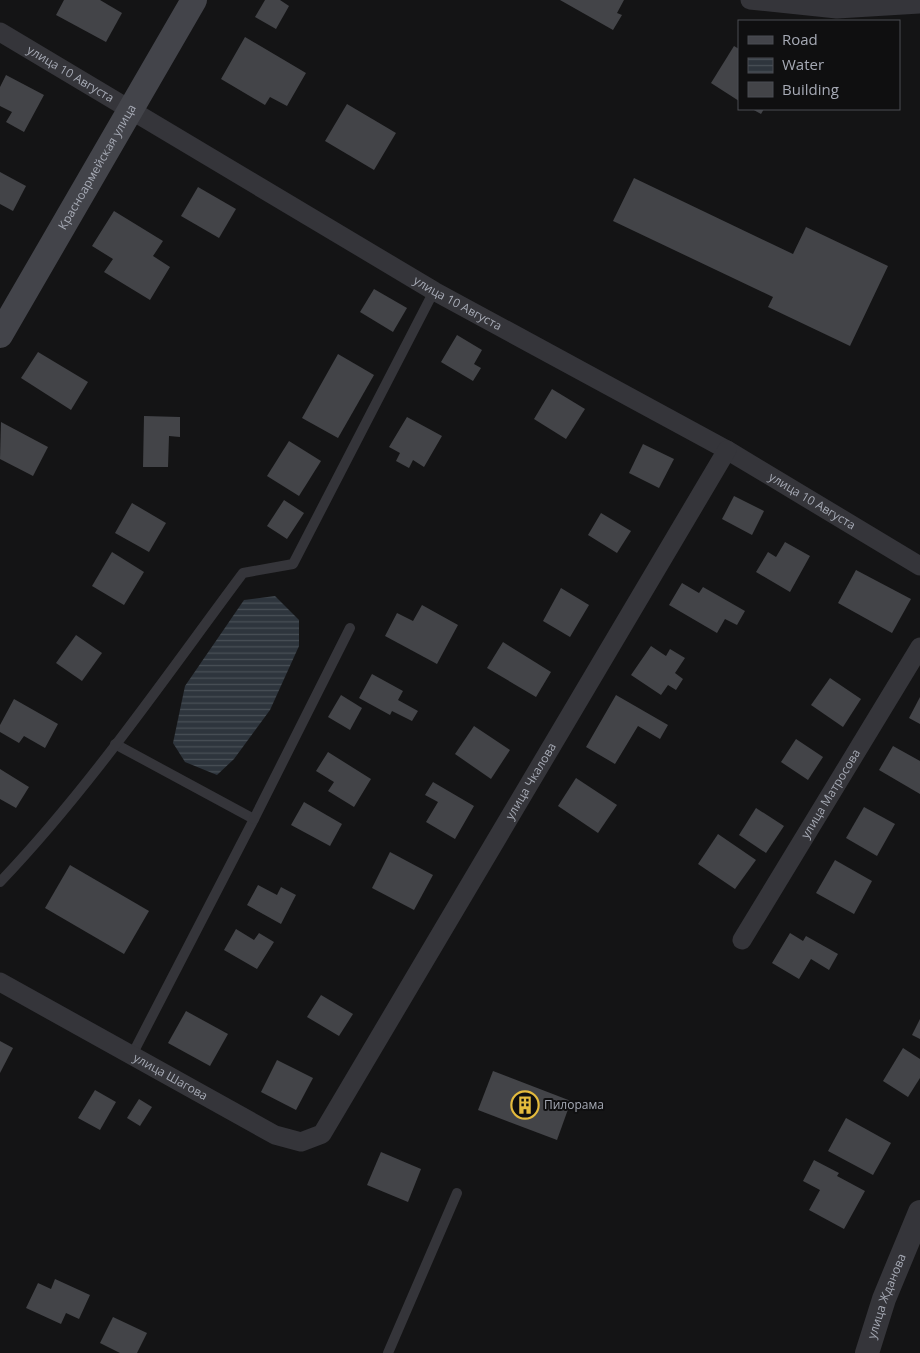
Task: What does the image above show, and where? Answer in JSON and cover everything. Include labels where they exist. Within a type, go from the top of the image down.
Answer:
[{"type":"main road","name":"Красноармейская улица","points":[[0,336],[194,0]]},
{"type":"street","points":[[750,0],[837,9],[920,4]]},
{"type":"street","name":"улица 10 Августа","points":[[0,32],[130,112],[434,291],[727,450],[920,566]]},
{"type":"street","name":"улица Чкалова","points":[[336,1113],[727,450]]},
{"type":"street","name":"улица Матросова","points":[[742,940],[920,647]]},
{"type":"street","name":"улица Шагова","points":[[0,982],[275,1135],[301,1142],[322,1134],[336,1113]]},
{"type":"street","name":"улица Жданова","points":[[867,1353],[884,1299],[920,1212]]},
{"type":"lane","points":[[0,882],[26,855],[115,744],[243,573],[292,564],[434,291]]},
{"type":"lane","points":[[132,1055],[350,628]]},
{"type":"lane","points":[[115,744],[254,819]]},
{"type":"lane","points":[[388,1353],[457,1194]]},
{"type":"water","points":[[275,596],[299,620],[299,646],[270,710],[234,759],[217,775],[185,762],[173,743],[185,686],[244,600]]},
{"type":"building","points":[[64,0],[100,0],[122,13],[106,42],[56,15]]},
{"type":"building","points":[[265,0],[280,0],[289,6],[276,29],[255,17]]},
{"type":"building","points":[[560,0],[624,0],[617,13],[622,15],[613,30]]},
{"type":"building","points":[[245,37],[306,73],[287,106],[270,97],[265,105],[221,79]]},
{"type":"building","points":[[734,46],[738,48],[738,100],[711,83]]},
{"type":"building","points":[[6,75],[44,95],[24,132],[6,122],[12,112],[0,106],[0,87]]},
{"type":"building","points":[[347,104],[396,133],[374,170],[325,141]]},
{"type":"building","points":[[754,110],[763,110],[761,114]]},
{"type":"building","points":[[0,172],[26,186],[13,211],[0,204]]},
{"type":"building","points":[[634,178],[793,254],[806,227],[888,266],[850,346],[768,307],[773,297],[613,221]]},
{"type":"building","points":[[198,187],[236,209],[219,238],[181,216]]},
{"type":"building","points":[[114,211],[163,241],[153,256],[170,267],[150,300],[104,272],[113,259],[92,246]]},
{"type":"building","points":[[374,289],[407,308],[393,332],[360,312]]},
{"type":"building","points":[[457,335],[482,350],[474,364],[481,368],[473,381],[441,362]]},
{"type":"building","points":[[38,352],[88,382],[71,410],[21,378]]},
{"type":"building","points":[[338,354],[374,375],[338,438],[302,418]]},
{"type":"building","points":[[552,389],[585,409],[566,439],[534,419]]},
{"type":"building","points":[[144,416],[180,417],[180,437],[169,436],[168,467],[143,467]]},
{"type":"building","points":[[407,417],[442,436],[424,467],[413,460],[409,468],[396,461],[400,453],[389,447]]},
{"type":"building","points":[[1,422],[48,447],[33,476],[0,459]]},
{"type":"building","points":[[289,441],[321,461],[299,496],[267,476]]},
{"type":"building","points":[[643,444],[674,459],[659,488],[629,473]]},
{"type":"building","points":[[734,496],[764,511],[752,535],[722,519]]},
{"type":"building","points":[[284,500],[304,513],[287,539],[267,526]]},
{"type":"building","points":[[132,503],[166,523],[149,552],[115,533]]},
{"type":"building","points":[[601,513],[631,531],[617,553],[588,535]]},
{"type":"building","points":[[785,542],[810,556],[790,592],[756,572],[768,552],[776,557]]},
{"type":"building","points":[[112,552],[144,572],[124,605],[92,586]]},
{"type":"building","points":[[856,570],[911,599],[892,633],[838,603]]},
{"type":"building","points":[[682,583],[699,593],[703,587],[745,611],[737,625],[725,619],[717,633],[669,605]]},
{"type":"building","points":[[561,588],[589,605],[570,637],[543,621]]},
{"type":"building","points":[[422,605],[458,625],[437,664],[385,636],[397,613],[413,621]]},
{"type":"building","points":[[76,635],[102,653],[82,681],[56,663]]},
{"type":"building","points":[[503,642],[551,672],[536,697],[487,668]]},
{"type":"building","points":[[651,646],[666,656],[670,649],[685,658],[675,673],[683,679],[676,690],[668,685],[661,695],[631,675]]},
{"type":"building","points":[[372,674],[403,691],[398,700],[418,711],[412,721],[392,711],[390,715],[359,698]]},
{"type":"building","points":[[830,678],[861,699],[843,727],[811,705]]},
{"type":"building","points":[[341,695],[362,708],[350,730],[328,717]]},
{"type":"building","points":[[616,695],[668,725],[660,739],[638,726],[615,764],[586,747]]},
{"type":"building","points":[[920,697],[920,724],[909,718]]},
{"type":"building","points":[[14,699],[58,724],[45,748],[24,736],[19,743],[0,732],[0,725]]},
{"type":"building","points":[[474,726],[510,750],[491,779],[455,754]]},
{"type":"building","points":[[796,739],[823,757],[808,780],[781,762]]},
{"type":"building","points":[[893,746],[920,761],[920,794],[879,770]]},
{"type":"building","points":[[328,752],[371,779],[354,807],[328,791],[334,782],[316,771]]},
{"type":"building","points":[[0,769],[29,787],[16,808],[0,799]]},
{"type":"building","points":[[576,778],[617,805],[598,833],[558,806]]},
{"type":"building","points":[[433,782],[474,806],[455,839],[426,822],[438,802],[425,795]]},
{"type":"building","points":[[304,802],[342,824],[330,846],[291,825]]},
{"type":"building","points":[[864,807],[895,824],[877,856],[846,838]]},
{"type":"building","points":[[756,808],[784,826],[766,853],[739,835]]},
{"type":"building","points":[[718,834],[756,860],[735,889],[698,864]]},
{"type":"building","points":[[390,852],[433,875],[414,910],[372,888]]},
{"type":"building","points":[[835,860],[872,881],[854,914],[816,893]]},
{"type":"building","points":[[70,865],[149,911],[124,954],[45,908]]},
{"type":"building","points":[[258,885],[277,895],[281,887],[296,895],[281,924],[247,905]]},
{"type":"building","points":[[236,929],[254,940],[259,933],[274,942],[257,969],[224,950]]},
{"type":"building","points":[[790,933],[803,941],[806,936],[838,954],[829,970],[811,959],[799,979],[772,963]]},
{"type":"building","points":[[321,995],[353,1014],[339,1036],[307,1017]]},
{"type":"building","points":[[186,1011],[228,1034],[210,1066],[168,1043]]},
{"type":"building","points":[[920,1019],[920,1039],[912,1035]]},
{"type":"building","points":[[0,1041],[13,1048],[0,1073]]},
{"type":"building","points":[[903,1048],[920,1059],[920,1078],[908,1097],[883,1081]]},
{"type":"building","points":[[277,1060],[313,1078],[296,1110],[261,1092]]},
{"type":"building","name":"Пилорама","points":[[493,1071],[571,1101],[557,1140],[478,1110]]},
{"type":"building","points":[[95,1090],[116,1102],[100,1130],[78,1118]]},
{"type":"building","points":[[139,1099],[152,1107],[140,1126],[127,1118]]},
{"type":"building","points":[[846,1118],[891,1143],[873,1175],[828,1151]]},
{"type":"building","points":[[381,1152],[421,1169],[408,1202],[367,1185]]},
{"type":"building","points":[[814,1160],[839,1173],[837,1176],[865,1191],[844,1229],[809,1210],[820,1190],[803,1181]]},
{"type":"building","points":[[55,1279],[90,1295],[79,1319],[66,1313],[61,1324],[26,1308],[38,1283],[51,1289]]},
{"type":"building","points":[[113,1317],[147,1333],[137,1353],[120,1353],[100,1343]]},
{"type":"place","name":"Пилорама","points":[[525,1105]]}]
